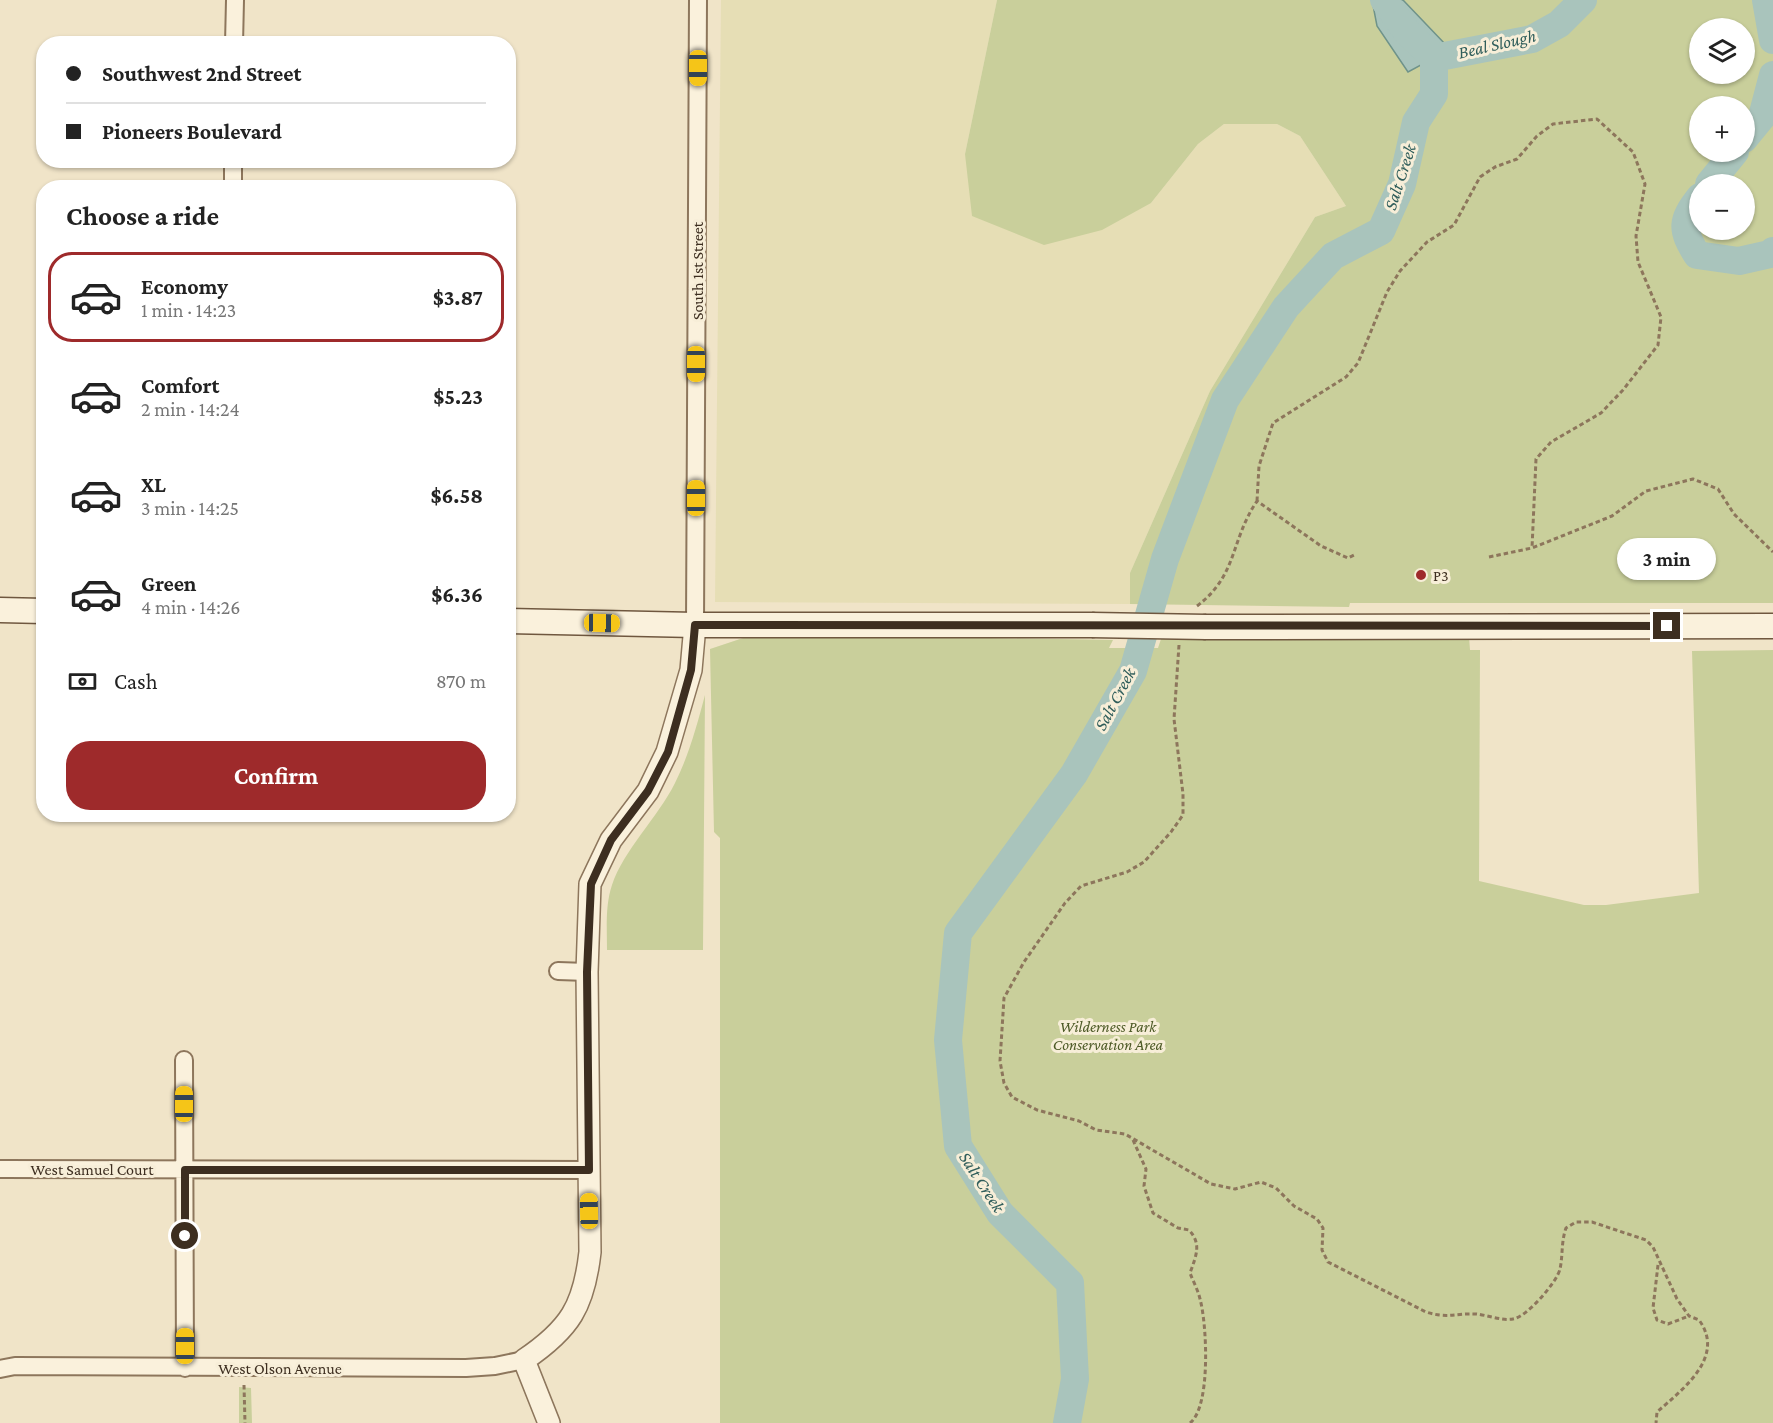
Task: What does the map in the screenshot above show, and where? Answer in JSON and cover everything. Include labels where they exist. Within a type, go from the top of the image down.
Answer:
[{"type":"main road","points":[[0,610],[36,611]]},
{"type":"main road","points":[[516,621],[695,625],[1092,625],[1200,618],[1773,626]]},
{"type":"street","points":[[234,36],[235,0]]},
{"type":"street","name":"South 1st Street","points":[[524,1360],[562,1330],[578,1307],[587,1282],[590,1252],[587,972],[591,884],[611,840],[648,791],[668,752],[691,670],[695,625],[698,0]]},
{"type":"street","points":[[558,971],[587,972]]},
{"type":"street","points":[[184,1060],[185,1368]]},
{"type":"street","name":"West Samuel Court","points":[[0,1169],[589,1170]]},
{"type":"street","points":[[524,1360],[549,1423]]},
{"type":"street","name":"West Olson Avenue","points":[[0,1369],[15,1366],[466,1368],[495,1366],[524,1360]]},
{"type":"path","points":[[1200,618],[1226,575],[1246,518],[1257,501],[1259,466],[1273,423],[1352,370],[1369,339],[1387,292],[1400,271],[1427,242],[1454,225],[1480,177],[1495,167],[1517,159],[1537,136],[1553,124],[1582,118],[1597,119],[1633,152],[1645,184],[1636,236],[1638,262],[1661,317],[1658,345],[1623,390],[1601,413],[1551,442],[1536,459],[1532,548]]},
{"type":"path","points":[[1489,557],[1532,548],[1612,516],[1646,491],[1693,479],[1718,489],[1734,514],[1773,552]]},
{"type":"path","points":[[1257,501],[1321,546],[1348,558],[1354,555]]},
{"type":"path","points":[[1179,645],[1174,719],[1183,794],[1183,815],[1144,862],[1127,872],[1082,886],[1065,903],[1024,962],[1004,998],[1000,1061],[1004,1083],[1012,1097],[1037,1110],[1132,1138],[1211,1184],[1235,1189],[1261,1182],[1276,1188],[1294,1206],[1317,1219],[1323,1228],[1322,1250],[1328,1262],[1442,1318],[1475,1314],[1513,1320],[1524,1314],[1556,1280],[1566,1228],[1576,1222],[1592,1222],[1646,1240],[1653,1247],[1689,1316],[1699,1320],[1709,1341],[1707,1354],[1689,1383],[1657,1412],[1656,1423]]},
{"type":"path","points":[[1132,1138],[1146,1169],[1144,1186],[1153,1213],[1178,1228],[1189,1230],[1196,1238],[1198,1251],[1190,1273],[1200,1300],[1205,1335],[1201,1401],[1196,1419],[1190,1423]]},
{"type":"path","points":[[1659,1262],[1653,1308],[1657,1320],[1668,1324],[1689,1316]]},
{"type":"path","points":[[244,1385],[245,1423]]},
{"type":"shaded area","points":[[721,0],[997,0],[965,154],[1151,203],[1198,144],[1224,124],[1277,124],[1300,136],[1346,206],[1315,217],[1210,391],[1130,573],[1130,604],[715,602]]},
{"type":"green space","points":[[997,0],[1773,0],[1773,603],[1350,603],[1349,607],[1130,604],[1130,573],[1210,391],[1315,217],[1346,206],[1300,136],[1277,124],[1224,124],[1198,144],[1151,203],[1102,230],[1044,245],[972,216],[965,154]]},
{"type":"green space","name":"Wilderness Park Conservation Area","points":[[755,634],[1113,640],[1109,648],[1158,648],[1161,639],[1469,637],[1470,650],[1480,650],[1479,881],[1584,905],[1606,905],[1699,893],[1692,651],[1773,650],[1773,1423],[720,1423],[720,838],[714,832],[710,649]]},
{"type":"green space","points":[[705,695],[703,950],[607,950],[607,909],[612,885],[632,847],[675,783],[689,751]]},
{"type":"green space","points":[[239,1387],[251,1388],[252,1423],[239,1423]]},
{"type":"water","points":[[1372,0],[1403,0],[1446,45],[1434,58],[1408,72],[1377,26]]},
{"type":"waterway","name":"Salt Creek","points":[[1067,1423],[1075,1379],[1070,1283],[1000,1213],[958,1146],[948,1040],[958,933],[1074,774],[1133,671],[1165,559],[1225,400],[1286,307],[1333,256],[1381,231],[1402,184],[1416,122],[1434,94],[1434,58],[1408,33],[1384,0]]},
{"type":"waterway","name":"Beal Slough","points":[[1434,58],[1532,39],[1559,24],[1583,0]]},
{"type":"waterway","name":"Beal Slough","points":[[1766,0],[1773,40]]},
{"type":"waterway","name":"Beal Slough","points":[[1755,126],[1762,117],[1773,75]]},
{"type":"waterway","name":"Beal Slough","points":[[1717,174],[1727,162]]},
{"type":"waterway","name":"Beal Slough","points":[[1689,213],[1685,225],[1689,240]]},
{"type":"waterway","name":"Beal Slough","points":[[1689,240],[1697,255],[1739,261],[1770,254],[1773,251]]},
{"type":"place","name":"P3","points":[[1421,575]]},
{"type":"route","points":[[185,1236],[185,1170],[589,1170],[587,972],[588,908],[591,884],[599,862],[611,840],[648,791],[668,752],[683,706],[691,670],[695,625],[1667,626]]}]
